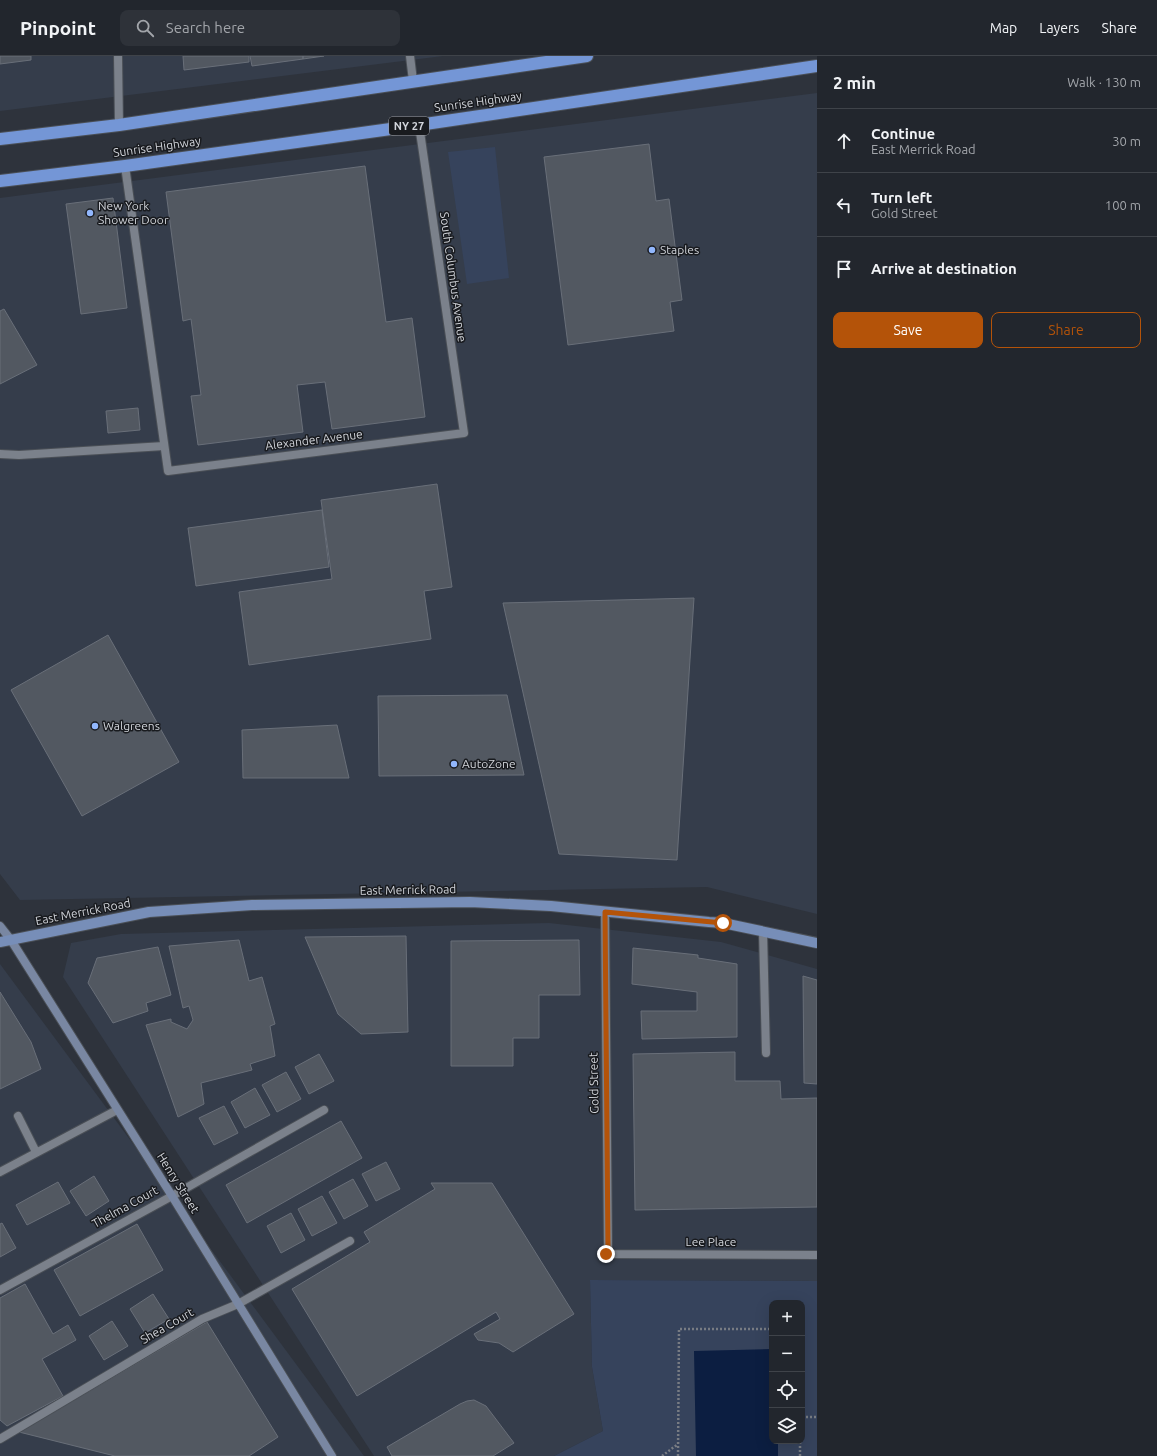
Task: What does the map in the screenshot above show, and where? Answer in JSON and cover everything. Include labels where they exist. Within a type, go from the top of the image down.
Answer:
[{"type":"highway","points":[[0,139],[119,125],[587,56]]},
{"type":"highway","name":"Sunrise Highway","points":[[3,182],[125,166],[817,66]]},
{"type":"main road","name":"East Merrick Road","points":[[0,942],[149,912],[252,905],[470,902],[551,906],[723,923],[817,943]]},
{"type":"main road","name":"Henry Street","points":[[0,926],[172,1196],[332,1456]]},
{"type":"street","points":[[118,56],[119,125]]},
{"type":"street","points":[[410,56],[413,81]]},
{"type":"street","name":"South Columbus Avenue","points":[[419,124],[464,433]]},
{"type":"street","points":[[0,454],[19,455],[164,446],[125,166]]},
{"type":"street","name":"Alexander Avenue","points":[[164,446],[168,471],[464,433]]},
{"type":"street","name":"Gold Street","points":[[605,912],[608,1249],[606,1254]]},
{"type":"street","points":[[763,932],[766,1053]]},
{"type":"street","points":[[0,1172],[117,1110]]},
{"type":"street","name":"Thelma Court","points":[[0,1290],[172,1196],[324,1110]]},
{"type":"street","points":[[18,1116],[36,1152]]},
{"type":"street","name":"Shea Court","points":[[0,1439],[202,1320],[238,1304],[350,1241]]},
{"type":"street","name":"Lee Place","points":[[606,1254],[817,1255]]},
{"type":"path","points":[[678,1456],[679,1329],[769,1329]]},
{"type":"path","points":[[805,1418],[817,1418]]},
{"type":"path","points":[[662,1456],[678,1444]]},
{"type":"path","points":[[800,1444],[800,1456]]},
{"type":"shaded area","points":[[0,56],[443,56],[0,111]]},
{"type":"shaded area","points":[[817,93],[817,914],[707,887],[20,900],[0,874],[0,198]]},
{"type":"shaded area","points":[[495,147],[509,278],[467,284],[448,152]]},
{"type":"shaded area","points":[[549,923],[721,942],[817,969],[817,1281],[590,1280],[592,1367],[603,1431],[554,1456],[374,1456],[63,977],[71,943],[121,934]]},
{"type":"shaded area","points":[[0,964],[364,1456],[0,1456]]},
{"type":"shaded area","points":[[590,1280],[817,1281],[817,1456],[554,1456],[603,1431],[592,1367]]},
{"type":"shaded area","points":[[769,1349],[769,1444],[778,1444],[778,1456],[696,1456],[694,1351]]},
{"type":"building","points":[[0,56],[31,56],[31,60],[0,64]]},
{"type":"building","points":[[183,56],[249,56],[249,62],[184,70]]},
{"type":"building","points":[[250,56],[303,56],[303,59],[252,66]]},
{"type":"building","points":[[303,56],[324,56],[303,59]]},
{"type":"building","points":[[649,144],[656,201],[669,199],[682,300],[670,302],[674,331],[568,345],[544,157]]},
{"type":"building","points":[[365,166],[386,322],[412,318],[425,417],[332,429],[325,382],[297,385],[303,432],[198,445],[191,396],[201,395],[191,319],[183,321],[166,192]]},
{"type":"building","points":[[113,198],[127,308],[81,314],[66,204]]},
{"type":"building","points":[[4,309],[37,365],[0,384],[0,311]]},
{"type":"building","points":[[138,408],[140,430],[108,433],[106,411]]},
{"type":"building","points":[[437,484],[452,587],[424,591],[431,639],[249,665],[239,592],[332,579],[321,500]]},
{"type":"building","points":[[322,510],[329,567],[196,586],[188,528]]},
{"type":"building","points":[[694,598],[677,860],[559,854],[503,603]]},
{"type":"building","name":"Walgreens","points":[[108,635],[179,762],[82,816],[11,690]]},
{"type":"building","points":[[507,695],[524,775],[379,776],[378,696]]},
{"type":"building","points":[[337,725],[349,778],[243,778],[242,730]]},
{"type":"building","points":[[406,936],[408,1032],[361,1034],[338,1014],[305,937]]},
{"type":"building","points":[[239,940],[249,981],[262,977],[275,1024],[270,1026],[275,1056],[250,1064],[252,1070],[201,1083],[204,1104],[178,1117],[146,1025],[171,1019],[171,1022],[187,1029],[193,1020],[189,1006],[183,1008],[169,946]]},
{"type":"building","points":[[579,940],[580,995],[539,995],[539,1038],[513,1038],[513,1066],[451,1066],[451,941]]},
{"type":"building","points":[[158,947],[171,995],[146,1003],[148,1011],[113,1023],[88,983],[97,958]]},
{"type":"building","points":[[633,948],[698,955],[698,958],[737,964],[737,1037],[642,1039],[641,1011],[697,1011],[697,992],[632,984]]},
{"type":"building","points":[[803,976],[817,980],[817,1084],[804,1083]]},
{"type":"building","points":[[0,992],[31,1042],[41,1069],[0,1089]]},
{"type":"building","points":[[735,1052],[735,1081],[780,1081],[781,1099],[817,1098],[817,1207],[635,1210],[633,1054]]},
{"type":"building","points":[[319,1054],[334,1081],[309,1094],[295,1067]]},
{"type":"building","points":[[286,1072],[301,1099],[277,1112],[262,1085]]},
{"type":"building","points":[[255,1088],[270,1115],[245,1128],[231,1102]]},
{"type":"building","points":[[224,1106],[238,1133],[214,1145],[199,1118]]},
{"type":"building","points":[[341,1121],[362,1158],[247,1223],[226,1185]]},
{"type":"building","points":[[386,1162],[400,1189],[376,1201],[362,1174]]},
{"type":"building","points":[[94,1176],[109,1201],[86,1216],[70,1191]]},
{"type":"building","points":[[353,1179],[368,1206],[344,1219],[329,1192]]},
{"type":"building","points":[[58,1182],[70,1203],[27,1225],[16,1205]]},
{"type":"building","points":[[431,1183],[492,1183],[574,1314],[513,1352],[499,1343],[478,1340],[474,1334],[500,1319],[496,1312],[357,1396],[292,1289],[370,1242],[364,1232],[435,1189]]},
{"type":"building","points":[[322,1196],[337,1223],[312,1236],[298,1209]]},
{"type":"building","points":[[291,1213],[305,1240],[281,1253],[267,1226]]},
{"type":"building","points":[[2,1223],[16,1248],[0,1257],[0,1224]]},
{"type":"building","points":[[137,1224],[163,1270],[80,1316],[54,1270]]},
{"type":"building","points":[[25,1284],[53,1334],[68,1325],[76,1340],[42,1359],[63,1396],[7,1426],[0,1420],[0,1298]]},
{"type":"building","points":[[153,1294],[169,1319],[145,1333],[130,1309]]},
{"type":"building","points":[[112,1321],[128,1346],[104,1360],[89,1336]]},
{"type":"building","points":[[207,1322],[278,1437],[249,1456],[115,1456],[19,1432]]},
{"type":"building","points":[[474,1400],[486,1406],[514,1443],[493,1456],[392,1456],[387,1447],[460,1404]]},
{"type":"place","name":"New York Shower Door","points":[[90,213]]},
{"type":"place","name":"Staples","points":[[652,250]]},
{"type":"place","name":"Walgreens","points":[[95,726]]},
{"type":"place","name":"AutoZone","points":[[454,764]]},
{"type":"route","points":[[606,1254],[608,1249],[605,912],[723,923]]}]
